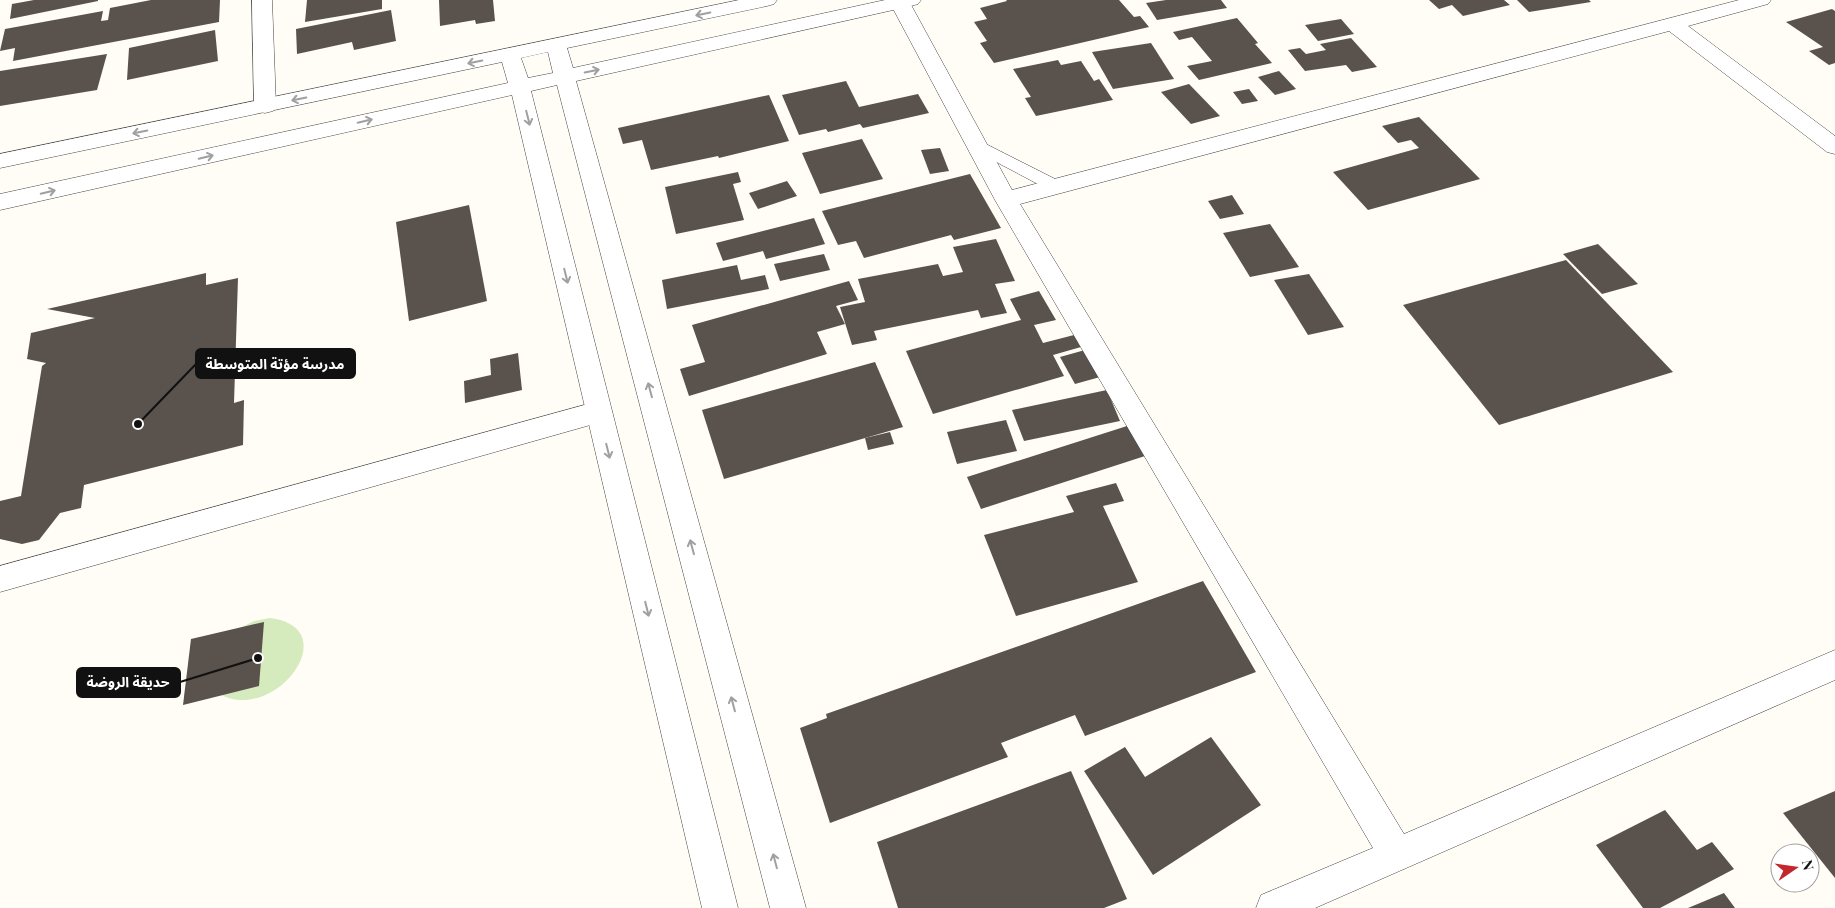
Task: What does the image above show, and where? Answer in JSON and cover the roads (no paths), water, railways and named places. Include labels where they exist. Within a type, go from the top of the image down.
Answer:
[{"type":"street","points":[[262,0],[265,106]]},
{"type":"street","points":[[0,162],[767,0]]},
{"type":"street","points":[[1006,200],[1762,0]]},
{"type":"street","points":[[0,202],[905,1],[1006,200],[1396,854]]},
{"type":"street","points":[[1673,24],[1835,146]]},
{"type":"street","points":[[556,44],[788,908]]},
{"type":"street","points":[[510,54],[520,87],[720,908]]},
{"type":"street","points":[[0,579],[599,412]]},
{"type":"street","points":[[1274,908],[1835,665]]},
{"type":"lane","points":[[976,144],[1057,186]]},
{"type":"place","name":"مدرسة مؤتة المتوسطة","points":[[138,424]]},
{"type":"place","name":"حديقة الروضة","points":[[258,658]]}]
